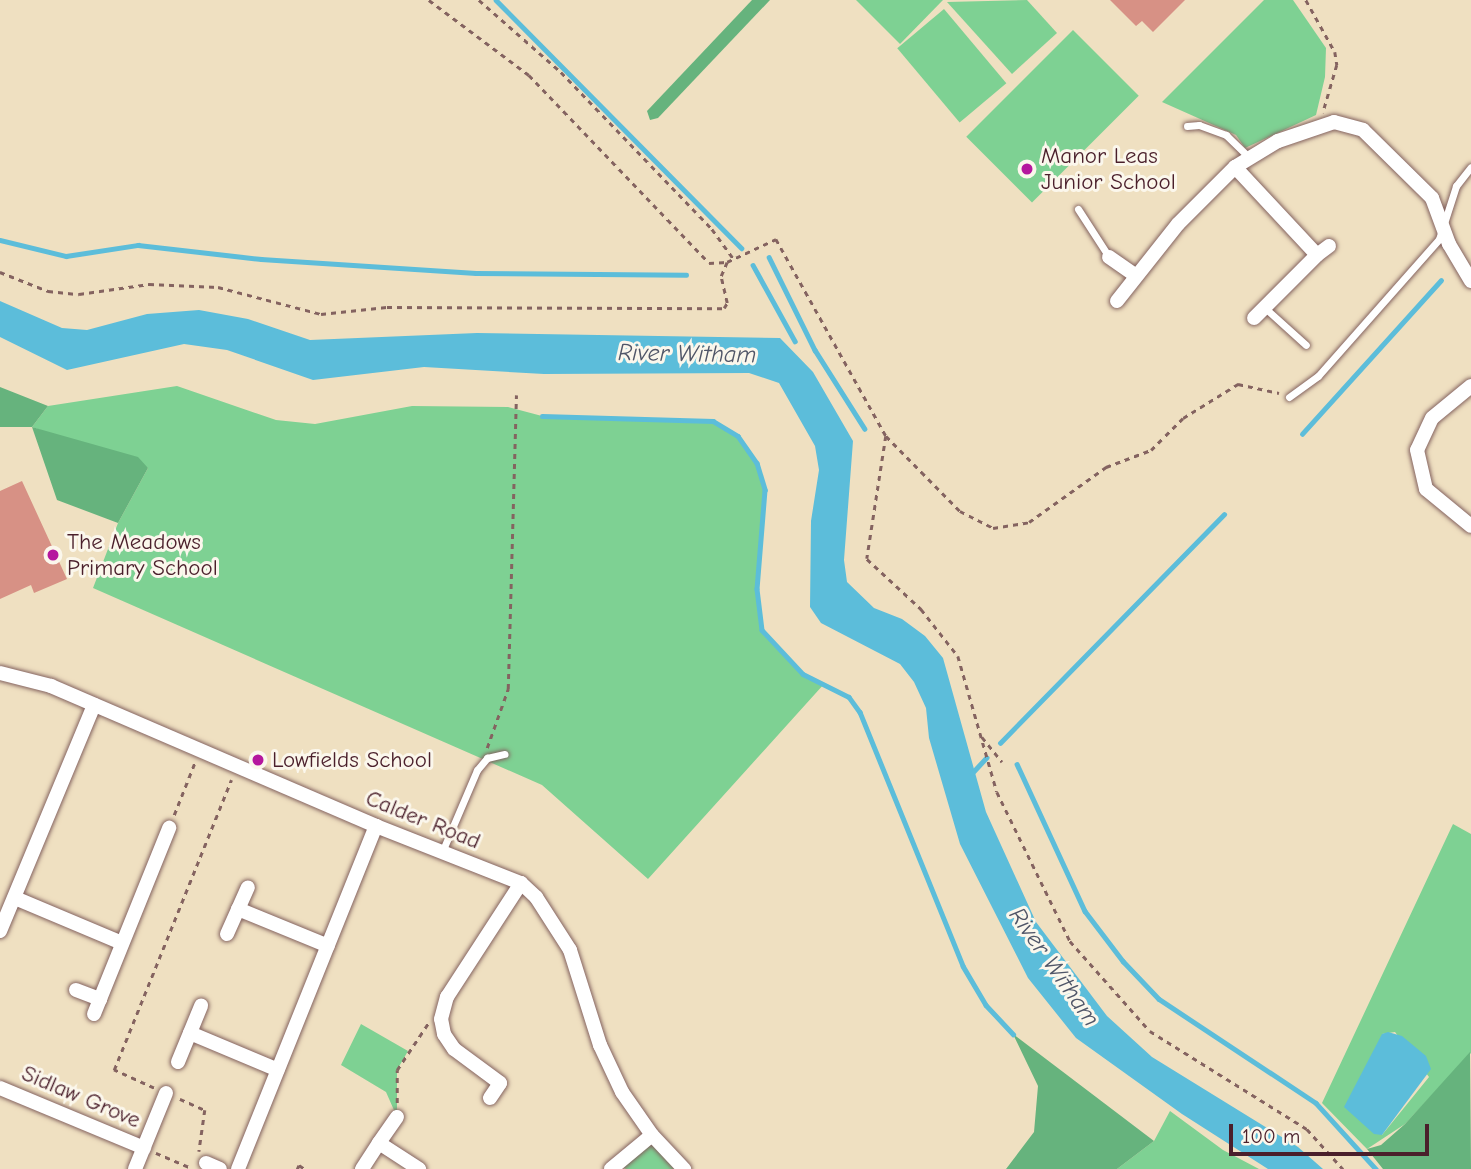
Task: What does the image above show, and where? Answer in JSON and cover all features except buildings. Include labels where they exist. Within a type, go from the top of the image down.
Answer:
[{"type":"street","points":[[1117,301],[1135,275],[1235,167],[1320,125],[1350,124],[1378,142],[1432,198],[1445,227],[1449,244],[1468,277]]},
{"type":"street","points":[[1235,167],[1323,251],[1254,318]]},
{"type":"street","points":[[1109,257],[1135,275]]},
{"type":"street","points":[[1471,386],[1432,418],[1417,450],[1426,489],[1471,526]]},
{"type":"street","name":"Calder Road","points":[[0,673],[51,686],[376,826],[521,883],[536,898],[569,950],[600,1045],[622,1092],[652,1135],[684,1169]]},
{"type":"street","points":[[0,931],[94,705]]},
{"type":"street","points":[[238,1169],[376,826]]},
{"type":"street","points":[[94,1014],[169,828]]},
{"type":"street","points":[[490,1098],[500,1083],[454,1049],[443,1034],[441,1019],[447,997],[521,883]]},
{"type":"street","points":[[227,934],[248,887]]},
{"type":"street","points":[[16,898],[122,943]]},
{"type":"street","points":[[238,909],[328,946]]},
{"type":"street","points":[[76,990],[100,999]]},
{"type":"street","points":[[178,1062],[201,1006]]},
{"type":"street","points":[[190,1032],[278,1070]]},
{"type":"street","name":"Sidlaw Grove","points":[[0,1088],[144,1148]]},
{"type":"street","name":"Sidlaw Grove","points":[[135,1169],[166,1093]]},
{"type":"street","points":[[362,1169],[397,1117]]},
{"type":"street","points":[[611,1169],[652,1135]]},
{"type":"street","points":[[379,1143],[419,1169]]},
{"type":"lane","points":[[1187,126],[1199,125],[1226,135],[1250,158]]},
{"type":"lane","points":[[1289,397],[1318,376],[1400,286],[1445,227],[1456,186],[1471,167]]},
{"type":"lane","points":[[1078,209],[1109,257]]},
{"type":"lane","points":[[1265,307],[1306,345]]},
{"type":"lane","points":[[442,852],[477,770],[487,758],[505,754]]},
{"type":"path","points":[[429,0],[529,75],[709,263],[727,262],[776,239],[886,436],[960,512],[993,528],[1029,522],[1077,491],[1105,467],[1151,450],[1182,418],[1238,384],[1289,397]]},
{"type":"path","points":[[479,0],[561,72],[712,229],[734,259]]},
{"type":"path","points":[[1306,0],[1335,52],[1337,65],[1320,125]]},
{"type":"path","points":[[0,272],[48,291],[79,294],[149,284],[218,287],[321,314],[387,307],[724,309],[727,303],[721,276],[727,262]]},
{"type":"path","points":[[477,770],[500,718],[508,689],[516,395]]},
{"type":"path","points":[[886,436],[867,559],[921,609],[958,656],[997,792],[1070,941],[1150,1031],[1307,1129],[1343,1169]]},
{"type":"path","points":[[981,736],[1002,762]]},
{"type":"path","points":[[169,828],[200,751]]},
{"type":"path","points":[[144,1148],[204,1168],[205,1110],[114,1070],[237,766]]},
{"type":"path","points":[[397,1117],[397,1069],[425,1024],[441,1019]]},
{"type":"path","points":[[297,1169],[299,1165],[305,1169]]},
{"type":"green space","points":[[752,0],[770,0],[658,118],[650,120],[647,111]]},
{"type":"green space","points":[[856,0],[943,0],[900,44]]},
{"type":"green space","points":[[1027,0],[1057,33],[1012,74],[947,2]]},
{"type":"green space","points":[[1264,0],[1293,0],[1326,48],[1325,77],[1316,115],[1245,148],[1236,135],[1162,102]]},
{"type":"green space","points":[[944,9],[1006,83],[960,123],[897,48]]},
{"type":"green space","points":[[1073,30],[1139,96],[1032,203],[966,137]]},
{"type":"green space","points":[[177,386],[276,420],[315,424],[412,406],[508,407],[542,416],[713,421],[738,436],[757,463],[765,490],[757,589],[762,630],[803,674],[824,684],[648,879],[542,785],[93,588],[118,523],[148,468],[32,427],[48,406]]},
{"type":"green space","points":[[0,387],[48,406],[32,427],[0,427]]},
{"type":"green space","points":[[32,427],[138,457],[148,468],[118,523],[57,500]]},
{"type":"green space","points":[[1453,824],[1471,834],[1471,1053],[1405,1124],[1367,1149],[1322,1103]],"holes":[[[1395,1032],[1429,1077],[1382,1135],[1382,1034]]]},
{"type":"green space","points":[[361,1024],[408,1051],[397,1070],[397,1117],[386,1092],[341,1065]]},
{"type":"green space","points":[[1013,1034],[1154,1141],[1117,1169],[1006,1169],[1034,1132],[1038,1086]]},
{"type":"green space","points":[[1470,1052],[1471,1169],[1383,1169],[1367,1149],[1381,1145],[1405,1124]]},
{"type":"green space","points":[[1170,1111],[1223,1150],[1259,1169],[1117,1169],[1154,1141]]},
{"type":"green space","points":[[652,1135],[684,1169],[626,1169],[617,1163]]},
{"type":"water","name":"River Witham","points":[[0,301],[62,328],[87,330],[147,314],[199,310],[248,319],[310,340],[477,333],[780,338],[813,372],[853,441],[844,560],[847,582],[874,608],[902,619],[925,636],[943,658],[986,812],[1036,922],[1107,1016],[1152,1057],[1298,1147],[1323,1169],[1268,1169],[1182,1114],[1076,1038],[1028,978],[960,844],[929,738],[926,708],[914,682],[900,664],[821,623],[810,607],[811,521],[819,470],[815,446],[779,383],[749,373],[544,374],[424,367],[313,380],[227,350],[184,344],[67,370],[0,337]]},
{"type":"water","points":[[1388,1032],[1402,1036],[1426,1056],[1431,1069],[1382,1135],[1374,1134],[1344,1107],[1382,1034]]},
{"type":"waterway","points":[[496,0],[741,248]]},
{"type":"waterway","points":[[0,240],[66,256],[138,245],[261,259],[476,273],[686,275]]},
{"type":"waterway","points":[[769,257],[815,350],[865,429]]},
{"type":"waterway","points":[[753,265],[795,341]]},
{"type":"waterway","points":[[1302,434],[1441,280]]},
{"type":"waterway","points":[[542,416],[713,421],[738,436],[757,463],[765,490],[757,589],[762,630],[803,674],[849,697],[860,712],[963,966],[986,1005],[1013,1034]]},
{"type":"waterway","points":[[1000,743],[1224,514]]},
{"type":"waterway","points":[[972,773],[986,758]]},
{"type":"waterway","points":[[1017,764],[1085,911],[1123,961],[1159,999],[1316,1103],[1376,1169]]},
{"type":"place","name":"Manor Leas Junior School","points":[[1027,169]]},
{"type":"place","name":"The Meadows Primary School","points":[[53,555]]},
{"type":"place","name":"Lowfields School","points":[[258,760]]}]
